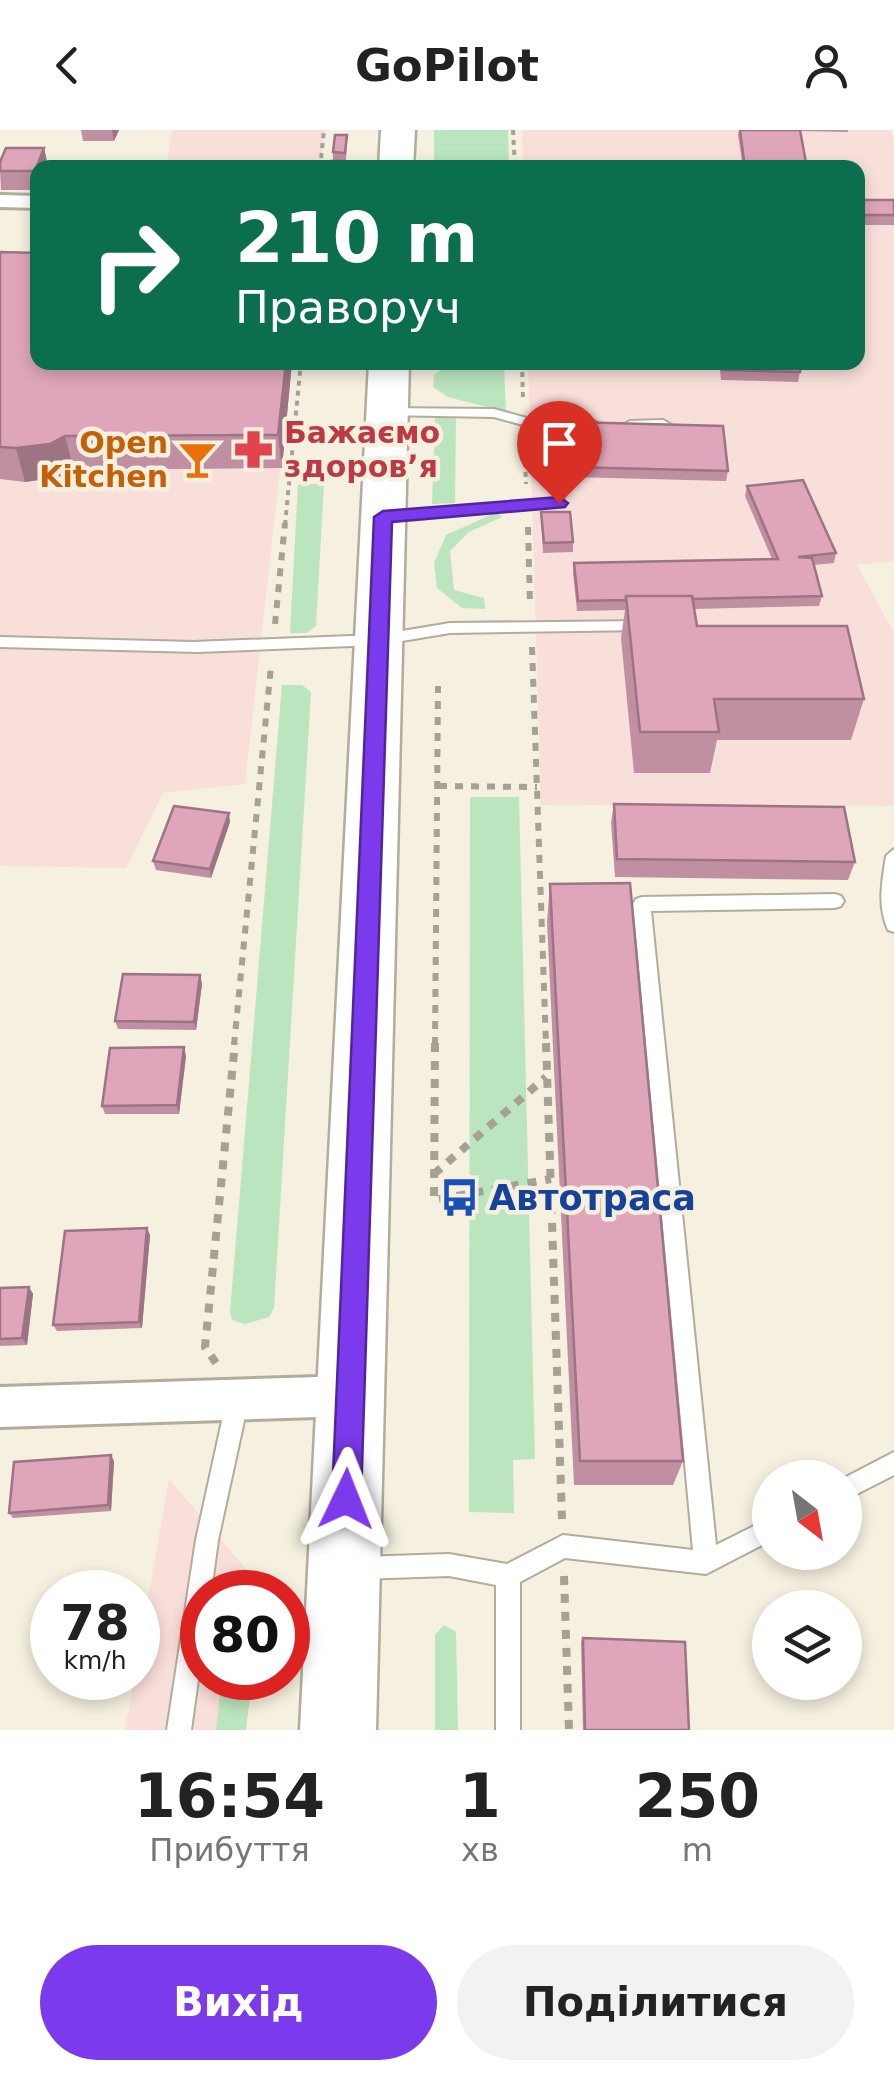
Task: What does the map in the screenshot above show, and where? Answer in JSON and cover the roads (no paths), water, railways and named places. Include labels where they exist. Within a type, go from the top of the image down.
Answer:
[{"type":"highway","points":[[396,160],[398,130]]},
{"type":"highway","points":[[338,1730],[389,370]]},
{"type":"street","points":[[0,200],[30,202]]},
{"type":"street","points":[[0,1407],[350,1396]]},
{"type":"lane","points":[[387,412],[494,413],[540,426],[662,424]]},
{"type":"lane","points":[[383,517],[559,503]]},
{"type":"lane","points":[[0,642],[273,646],[378,643],[450,628],[664,625]]},
{"type":"lane","points":[[894,856],[888,899],[894,924]]},
{"type":"lane","points":[[706,1562],[642,904],[835,901]]},
{"type":"lane","points":[[179,1730],[208,1540],[238,1398]]},
{"type":"lane","points":[[862,1480],[894,1464]]},
{"type":"lane","points":[[344,1568],[449,1565],[508,1576],[563,1546],[706,1562],[752,1538]]},
{"type":"lane","points":[[508,1576],[508,1730]]},
{"type":"place","name":"Бажаємо здоровʼя","points":[[254,449]]},
{"type":"place","name":"Open Kitchen","points":[[198,459]]},
{"type":"place","name":"Автотраса","points":[[459,1198]]}]
